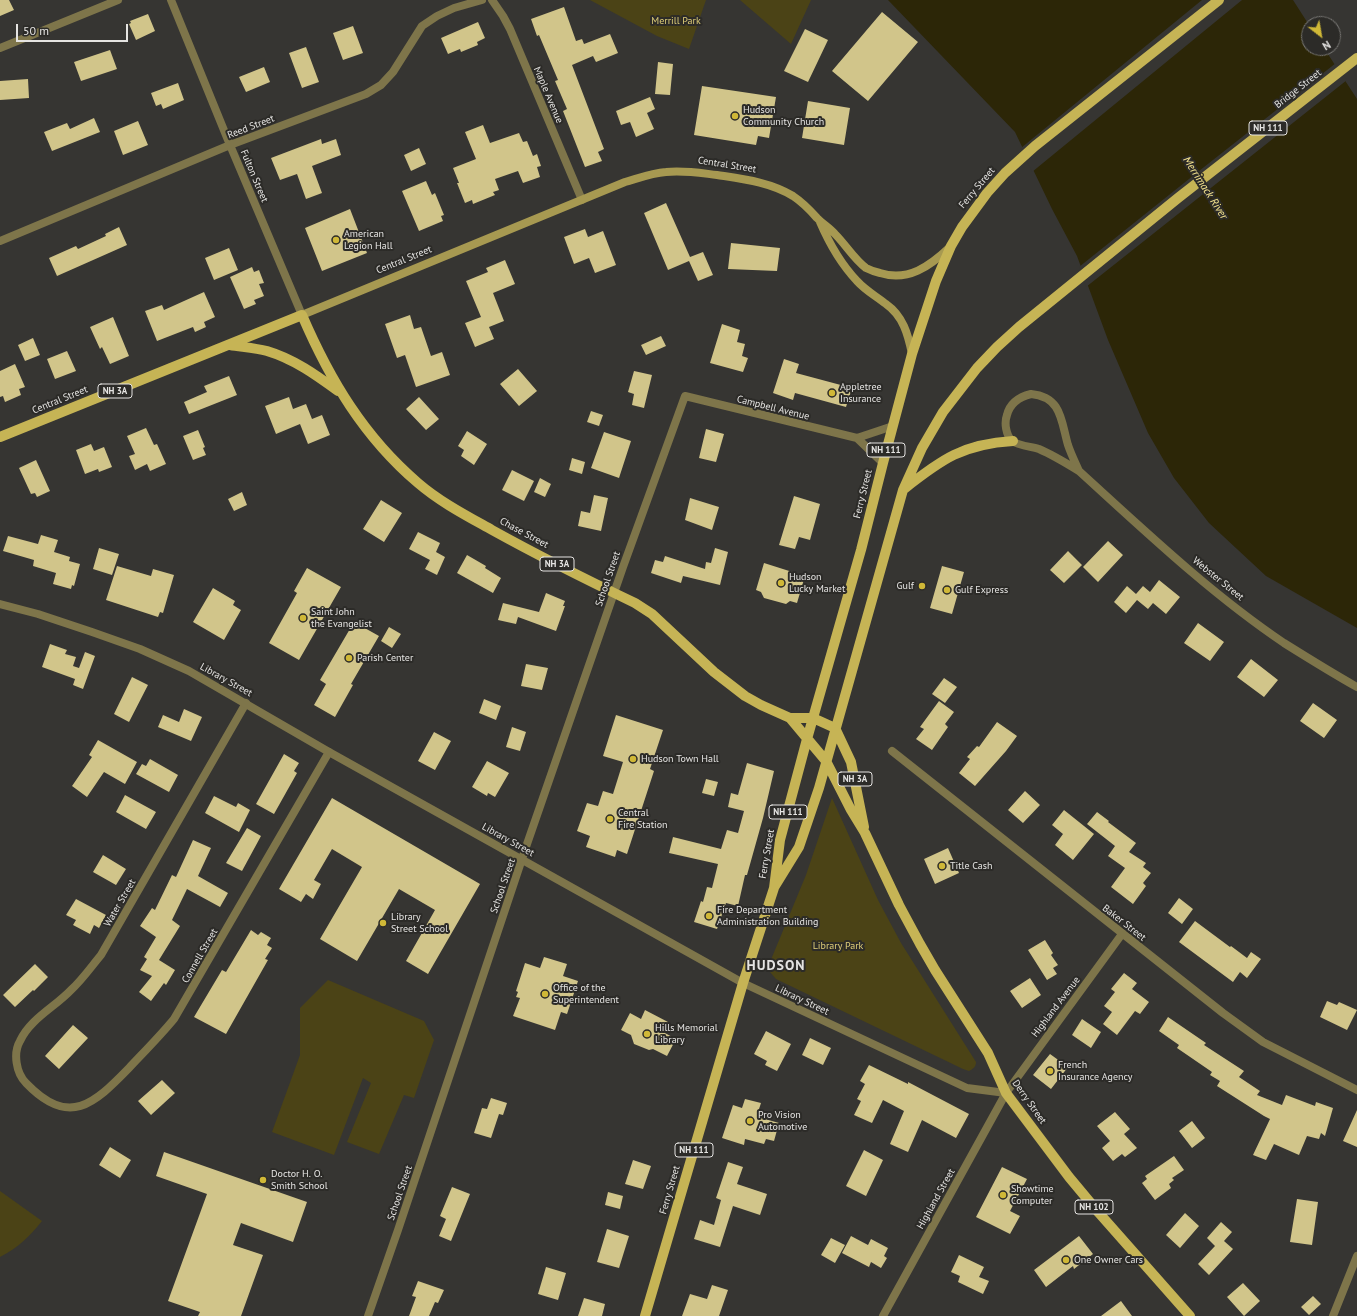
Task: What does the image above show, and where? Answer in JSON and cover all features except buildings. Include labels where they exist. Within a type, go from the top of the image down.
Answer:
[{"type":"main road","name":"Ferry Street","points":[[645,1316],[743,983],[774,888],[780,840],[859,556],[912,354],[936,281],[952,246],[973,211],[1005,173],[1035,146],[1219,0]]},
{"type":"main road","name":"Bridge Street","points":[[1178,198],[1357,58]]},
{"type":"main road","name":"Central Street","points":[[0,438],[625,182],[646,175],[689,171],[769,185],[794,197],[810,210],[818,220]]},
{"type":"main road","name":"Ferry Street","points":[[774,888],[799,847],[819,788],[903,490],[922,448],[943,412],[977,368],[1019,327],[1178,198]]},
{"type":"main road","points":[[818,220],[835,233],[856,259],[867,268],[887,276],[907,275],[922,270],[952,246]]},
{"type":"main road","points":[[818,220],[827,238],[856,281],[869,293],[887,304],[902,321],[912,354]]},
{"type":"main road","name":"Chase Street","points":[[302,315],[312,339],[340,392],[360,421],[381,448],[419,484],[440,500],[516,543],[636,603],[652,614],[714,672],[745,696],[761,706],[790,718],[813,718],[835,728]]},
{"type":"main road","name":"NH 3A","points":[[230,345],[266,351],[287,358],[305,368],[340,392]]},
{"type":"main road","points":[[903,490],[928,470],[958,452],[992,442],[1013,441]]},
{"type":"main road","name":"NH 3A","points":[[790,718],[807,739]]},
{"type":"main road","name":"Derry Street","points":[[835,728],[851,762],[865,833]]},
{"type":"main road","name":"Derry Street","points":[[807,739],[826,761],[851,810],[865,833],[906,918],[935,970],[988,1053],[1006,1093],[1089,1201],[1190,1316]]},
{"type":"street","points":[[0,48],[118,0]]},
{"type":"street","name":"Fulton Street","points":[[171,0],[230,145],[302,315]]},
{"type":"street","name":"Reed Street","points":[[0,241],[230,145],[366,94],[381,85],[394,72],[422,26],[437,16],[454,8],[482,0]]},
{"type":"street","name":"Maple Avenue","points":[[492,0],[510,29],[582,200]]},
{"type":"street","name":"Webster Street","points":[[1079,471],[1069,447],[1055,404],[1040,395],[1031,394],[1015,401],[1009,408],[1005,425],[1008,434],[1013,441],[1058,458],[1079,471],[1162,546],[1227,600],[1283,642],[1357,687]]},
{"type":"street","name":"School Street","points":[[368,1316],[614,592],[685,396]]},
{"type":"street","name":"Campbell Avenue","points":[[685,396],[857,438],[883,462]]},
{"type":"street","points":[[857,438],[893,426]]},
{"type":"street","name":"Library Street","points":[[0,604],[38,614],[140,649],[189,671],[329,752],[743,983],[967,1088],[1006,1093]]},
{"type":"street","name":"Water Street","points":[[38,1095],[24,1081],[18,1069],[16,1055],[19,1042],[25,1030],[71,991],[101,955],[246,703]]},
{"type":"street","name":"Baker Street","points":[[892,751],[1223,1013],[1263,1042],[1357,1090]]},
{"type":"street","name":"Connell Street","points":[[38,1095],[57,1105],[70,1108],[90,1102],[107,1090],[166,1030],[181,1008],[329,752]]},
{"type":"street","name":"Highland Avenue","points":[[1006,1093],[1122,934]]},
{"type":"street","name":"Highland Street","points":[[883,1316],[1006,1093]]},
{"type":"street","points":[[1333,1316],[1357,1256]]},
{"type":"green space","name":"Merrill Park","points":[[590,0],[706,0],[689,49],[657,36]]},
{"type":"green space","points":[[740,0],[811,0],[791,44]]},
{"type":"green space","name":"Library Park","points":[[832,798],[878,900],[901,943],[976,1062],[974,1068],[969,1071],[776,979],[770,972],[770,962],[806,875]]},
{"type":"green space","points":[[328,980],[424,1021],[434,1040],[414,1098],[404,1095],[379,1154],[347,1142],[371,1083],[363,1078],[334,1155],[272,1132],[300,1055],[300,1008]]},
{"type":"green space","points":[[0,1191],[42,1221],[23,1241],[0,1257]]},
{"type":"water","name":"Merrimack River","points":[[888,0],[1293,0],[1303,16],[1301,16],[1301,56],[1329,56],[1357,99],[1357,628],[1266,576],[1209,523],[1174,478],[1148,433],[1108,340],[1077,256],[1052,209],[1015,132]]},
{"type":"pier","points":[[1202,0],[1242,0],[1032,172],[1021,148]]},
{"type":"pier","points":[[1336,63],[1347,80],[1086,287],[1079,267]]},
{"type":"place","name":"Hudson Community Church","points":[[735,116]]},
{"type":"place","name":"American Legion Hall","points":[[336,240]]},
{"type":"place","name":"Appletree Insurance","points":[[832,393]]},
{"type":"place","name":"Hudson Lucky Market","points":[[781,583]]},
{"type":"place","name":"Gulf","points":[[922,586]]},
{"type":"place","name":"Gulf Express","points":[[947,590]]},
{"type":"place","name":"Saint John the Evangelist","points":[[303,618]]},
{"type":"place","name":"Parish Center","points":[[349,658]]},
{"type":"place","name":"Hudson Town Hall","points":[[633,759]]},
{"type":"place","name":"Central Fire Station","points":[[610,819]]},
{"type":"place","name":"Title Cash","points":[[942,866]]},
{"type":"place","name":"Fire Department Administration Building","points":[[709,916]]},
{"type":"place","name":"Library Street School","points":[[383,923]]},
{"type":"place","name":"Office of the Superintendent","points":[[545,994]]},
{"type":"place","name":"Hills Memorial Library","points":[[647,1034]]},
{"type":"place","name":"French Insurance Agency","points":[[1050,1071]]},
{"type":"place","name":"Pro Vision Automotive","points":[[750,1121]]},
{"type":"place","name":"Doctor H. O. Smith School","points":[[263,1180]]},
{"type":"place","name":"Showtime Computer","points":[[1003,1195]]},
{"type":"place","name":"One Owner Cars","points":[[1066,1260]]},
{"type":"district","name":"HUDSON","points":[[776,966]]}]
